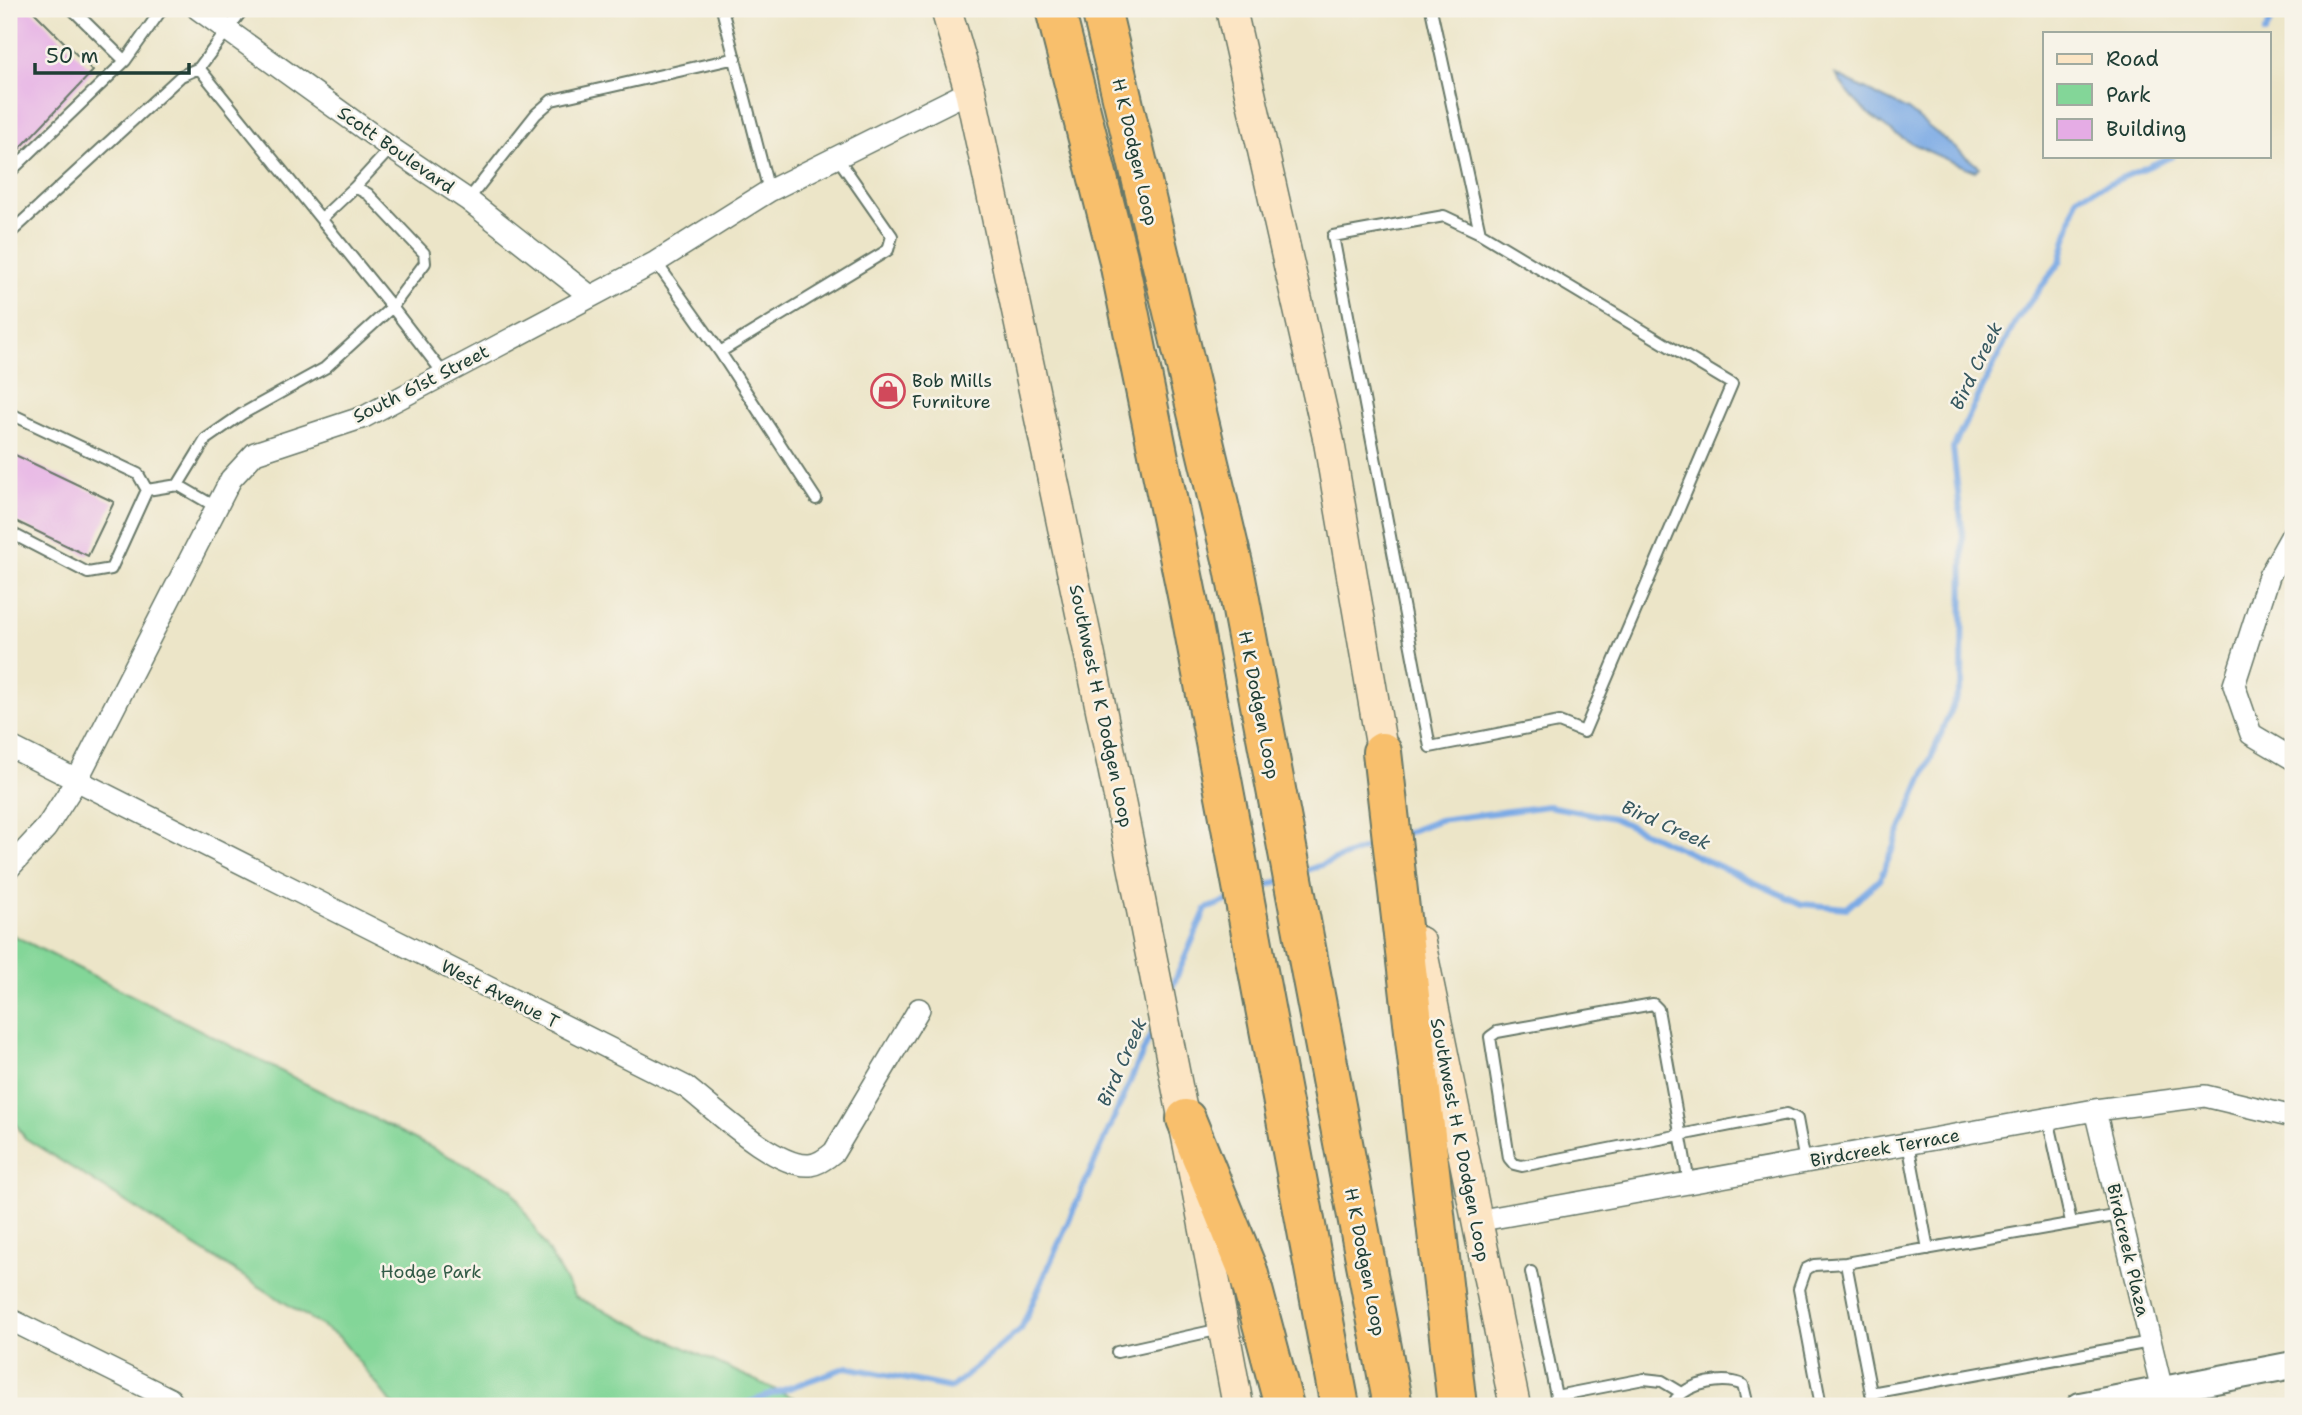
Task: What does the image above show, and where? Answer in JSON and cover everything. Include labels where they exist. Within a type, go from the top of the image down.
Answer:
[{"type":"highway","points":[[1055,9],[1118,257],[1211,723],[1340,1406]]},
{"type":"highway","name":"H K Dodgen Loop","points":[[1101,9],[1234,568],[1393,1406]]},
{"type":"highway","points":[[1382,752],[1416,971],[1457,1406]]},
{"type":"highway","points":[[1186,1119],[1248,1271],[1284,1406]]},
{"type":"main road","name":"Southwest H K Dodgen Loop","points":[[946,9],[970,91],[1124,816],[1186,1119],[1238,1406]]},
{"type":"main road","points":[[1235,10],[1329,442],[1382,752]]},
{"type":"main road","name":"Southwest H K Dodgen Loop","points":[[1416,971],[1476,1221],[1515,1406]]},
{"type":"street","name":"Scott Boulevard","points":[[198,9],[468,200],[590,296]]},
{"type":"street","name":"South 61st Street","points":[[9,868],[47,828],[76,780],[231,479],[255,453],[364,417],[656,262],[769,191],[970,91]]},
{"type":"street","points":[[2293,533],[2269,576],[2234,685],[2251,734],[2293,759]]},
{"type":"street","name":"West Avenue T","points":[[9,746],[685,1087],[766,1149],[798,1164],[821,1161],[834,1153],[919,1009]]},
{"type":"street","name":"Birdcreek Terrace","points":[[1476,1221],[2095,1110],[2205,1096],[2293,1117]]},
{"type":"street","name":"Birdcreek Plaza","points":[[2095,1110],[2162,1398]]},
{"type":"street","points":[[9,1319],[170,1399],[175,1406]]},
{"type":"street","points":[[2094,1405],[2162,1398],[2293,1365]]},
{"type":"lane","points":[[72,9],[125,61]]},
{"type":"lane","points":[[9,173],[125,61],[162,9]]},
{"type":"lane","points":[[9,234],[181,76],[200,68],[243,9]]},
{"type":"lane","points":[[722,9],[769,191]]},
{"type":"lane","points":[[1431,9],[1480,233],[1732,384],[1584,732],[1559,722],[1430,747],[1333,236],[1444,216],[1480,233]]},
{"type":"lane","points":[[1967,9],[1974,9]]},
{"type":"lane","points":[[468,200],[536,114],[552,100],[736,58]]},
{"type":"lane","points":[[200,68],[443,373]]},
{"type":"lane","points":[[321,219],[391,148]]},
{"type":"lane","points":[[720,352],[888,250],[892,236],[837,157]]},
{"type":"lane","points":[[178,485],[206,439],[242,414],[325,368],[392,307],[425,264],[424,253],[368,194],[355,187]]},
{"type":"lane","points":[[656,262],[720,352],[816,499]]},
{"type":"lane","points":[[9,413],[138,474],[147,490]]},
{"type":"lane","points":[[147,490],[178,485],[216,507]]},
{"type":"lane","points":[[9,532],[88,573],[111,569],[147,490]]},
{"type":"lane","points":[[1689,1183],[1680,1135],[1658,1009],[1653,1004],[1497,1032],[1490,1037],[1509,1158],[1514,1164],[1522,1166],[1680,1135],[1793,1115],[1805,1162]]},
{"type":"lane","points":[[2048,1118],[2071,1222]]},
{"type":"lane","points":[[1908,1143],[1928,1249]]},
{"type":"lane","points":[[1821,1406],[1799,1289],[1800,1278],[1806,1269],[1814,1265],[1846,1264],[2120,1215]]},
{"type":"lane","points":[[1846,1264],[1874,1406]]},
{"type":"lane","points":[[1531,1272],[1557,1401],[1644,1379],[1662,1381],[1682,1393]]},
{"type":"lane","points":[[1117,1352],[1224,1328]]},
{"type":"lane","points":[[1871,1394],[2150,1342]]},
{"type":"lane","points":[[1678,1406],[1676,1399],[1686,1388],[1732,1380],[1743,1385],[1748,1406]]},
{"type":"green space","name":"Hodge Park","points":[[9,933],[511,1188],[575,1297],[811,1406],[394,1406],[339,1337],[25,1138],[9,1113]]},
{"type":"water","points":[[1836,75],[1908,110],[1979,167],[1975,171],[1897,135],[1863,109]]},
{"type":"building","points":[[9,9],[31,9],[93,71],[9,160]]},
{"type":"building","points":[[9,452],[114,502],[88,556],[9,518]]},
{"type":"waterway","name":"Bird Creek","points":[[2265,32],[2276,9]]},
{"type":"waterway","name":"Bird Creek","points":[[1403,834],[1439,820],[1548,806],[1613,818],[1802,904],[1847,908],[1880,879],[1962,684],[1963,539],[1953,448],[2015,322],[2060,262],[2077,197],[2168,158]]},
{"type":"waterway","name":"Bird Creek","points":[[1305,871],[1380,843]]},
{"type":"waterway","name":"Bird Creek","points":[[1256,890],[1282,880]]},
{"type":"waterway","name":"Bird Creek","points":[[1170,992],[1206,909],[1232,899]]},
{"type":"waterway","name":"Bird Creek","points":[[739,1406],[847,1367],[951,1388],[1021,1329],[1154,1027]]},
{"type":"place","name":"Bob Mills Furniture","points":[[888,391]]}]
